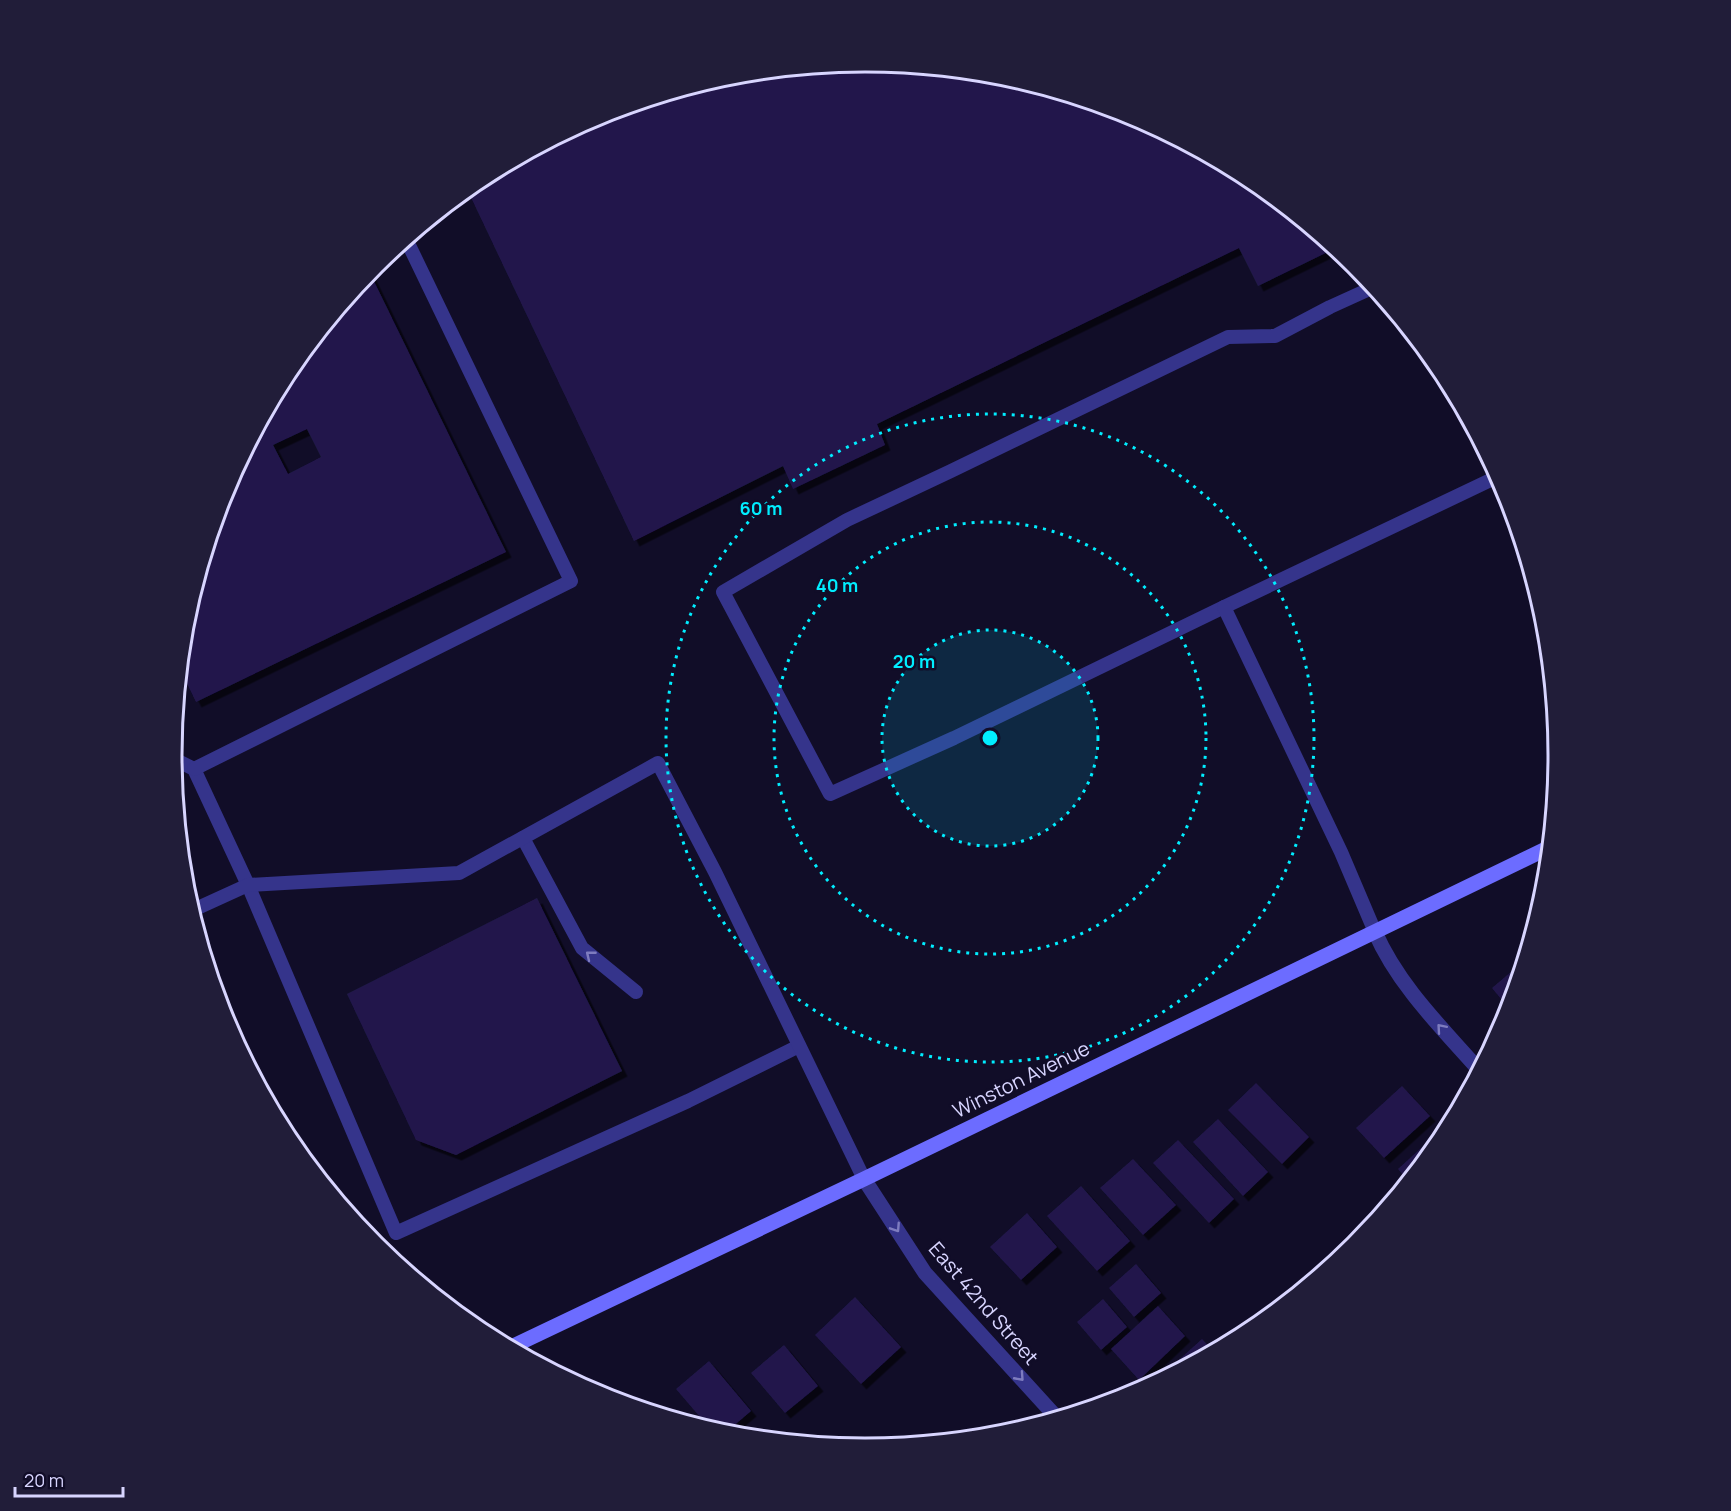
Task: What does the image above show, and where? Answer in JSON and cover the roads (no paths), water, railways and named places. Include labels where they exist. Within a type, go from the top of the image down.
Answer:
[{"type":"main road","name":"Winston Avenue","points":[[518,1344],[1542,851]]},
{"type":"street","points":[[1375,932],[1383,950],[1423,1007],[1475,1065]]},
{"type":"street","name":"East 42nd Street","points":[[864,1179],[925,1273],[1052,1413]]},
{"type":"lane","points":[[195,769],[571,581],[410,247]]},
{"type":"lane","points":[[1366,291],[1275,336],[1228,337],[847,519],[723,592],[830,794],[954,738],[1491,480]]},
{"type":"lane","points":[[1224,607],[1341,852],[1375,932]]},
{"type":"lane","points":[[182,763],[195,769],[248,885],[396,1233],[688,1101],[799,1046]]},
{"type":"lane","points":[[199,907],[248,885],[459,873],[658,763],[715,872],[864,1179]]},
{"type":"lane","points":[[523,838],[582,948],[636,992]]}]
